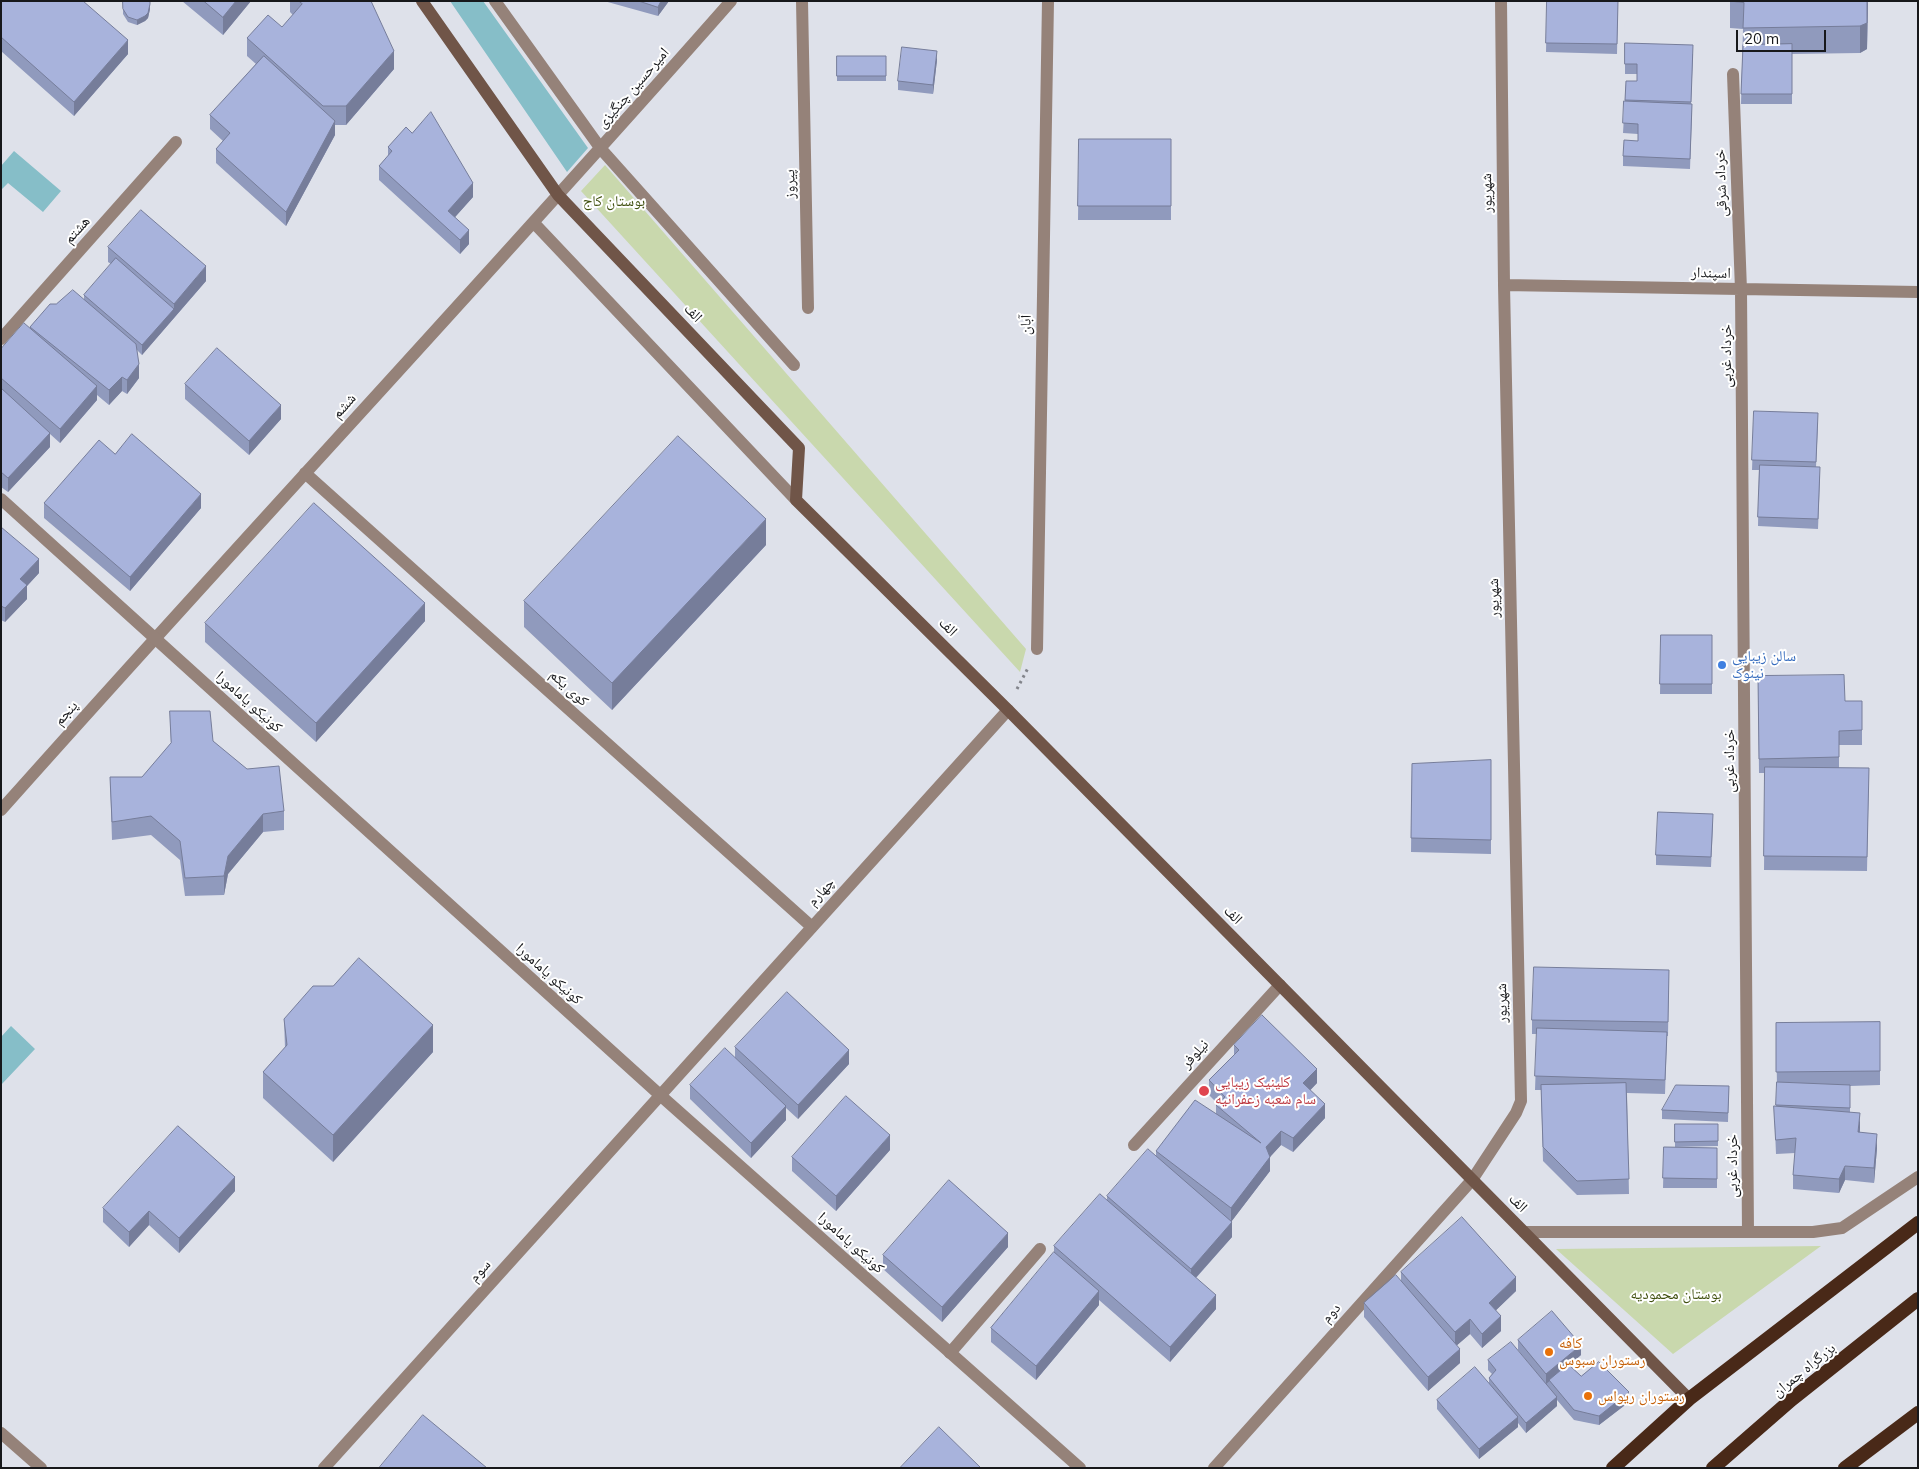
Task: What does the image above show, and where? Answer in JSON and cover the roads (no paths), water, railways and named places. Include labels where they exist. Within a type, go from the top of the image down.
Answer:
[{"type":"highway","points":[[1613,1468],[1689,1399],[1918,1223]]},
{"type":"highway","name":"بزرگراه چمران","points":[[1713,1468],[1792,1400],[1918,1299]]},
{"type":"highway","points":[[1845,1468],[1918,1413]]},
{"type":"main road","name":"الف","points":[[422,1],[558,195],[799,448],[796,500],[1008,710],[1689,1399]]},
{"type":"street","points":[[495,1],[601,149],[794,365]]},
{"type":"street","name":"امیرحسین چنگیزی","points":[[558,195],[731,1]]},
{"type":"street","name":"پیروز","points":[[802,1],[808,308]]},
{"type":"street","name":"آبان","points":[[1037,650],[1048,1]]},
{"type":"street","name":"شهریور","points":[[1472,1180],[1516,1113],[1521,1101],[1504,285],[1501,1]]},
{"type":"street","name":"خرداد شرقی","points":[[1733,74],[1741,290]]},
{"type":"street","name":"هشتم","points":[[1,339],[176,142]]},
{"type":"street","name":"ششم","points":[[154,638],[558,195]]},
{"type":"street","points":[[534,222],[796,500]]},
{"type":"street","name":"اسپندار","points":[[1504,285],[1918,292]]},
{"type":"street","name":"خرداد غربی","points":[[1741,290],[1748,1232]]},
{"type":"street","name":"کوی یکم","points":[[305,473],[812,926]]},
{"type":"street","name":"کونیکو یامامورا","points":[[1,499],[660,1095],[1080,1468]]},
{"type":"street","name":"پنجم","points":[[1,810],[154,638]]},
{"type":"street","name":"چهارم","points":[[660,1095],[1008,710]]},
{"type":"street","name":"نیلوفر","points":[[1134,1145],[1280,985]]},
{"type":"street","name":"سوم","points":[[324,1468],[660,1095]]},
{"type":"street","name":"الف","points":[[1524,1232],[1813,1232],[1842,1228],[1918,1177]]},
{"type":"street","name":"دوم","points":[[1214,1468],[1472,1180]]},
{"type":"street","points":[[950,1353],[1040,1249]]},
{"type":"street","points":[[1,1433],[42,1468]]},
{"type":"water","points":[[450,1],[483,1],[588,148],[567,172]]},
{"type":"water","points":[[14,151],[61,191],[43,212],[8,183],[1,190],[1,166]]},
{"type":"water","points":[[11,1026],[35,1049],[1,1085],[1,1037]]},
{"type":"place","name":"سالن زیبایی نینوک","points":[[1722,665]]},
{"type":"place","name":"کلینیک زیبایی سام شعبه زعفرانیه","points":[[1204,1091]]},
{"type":"place","name":"کافه رستوران سبوس","points":[[1549,1352]]},
{"type":"place","name":"رستوران ریواس","points":[[1588,1396]]},
{"type":"park label","name":"بوستان کاج","points":[[614,201]]},
{"type":"park label","name":"بوستان محمودیه","points":[[1676,1294]]}]
